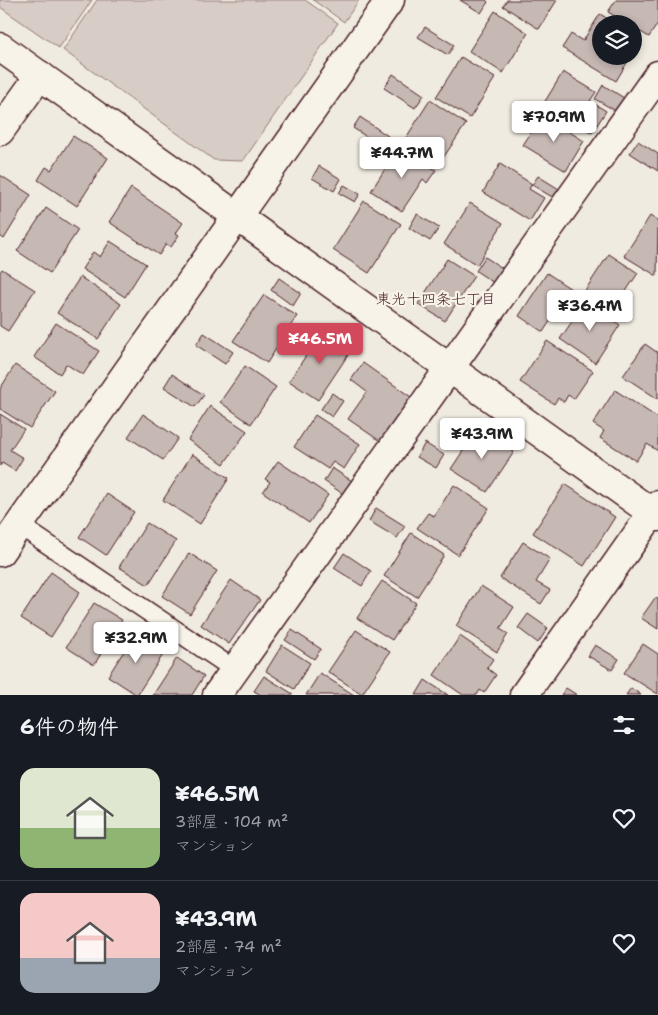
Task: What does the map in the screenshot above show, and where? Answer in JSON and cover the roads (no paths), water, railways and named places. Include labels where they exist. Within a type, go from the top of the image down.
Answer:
[{"type":"street","points":[[0,552],[236,215],[390,0]]},
{"type":"street","points":[[0,47],[450,369],[656,512],[524,695]]},
{"type":"street","points":[[0,131],[40,75]]},
{"type":"street","points":[[217,695],[658,75]]},
{"type":"lane","points":[[19,525],[235,670]]},
{"type":"district","name":"東光十四条七丁目","points":[[436,299]]}]
